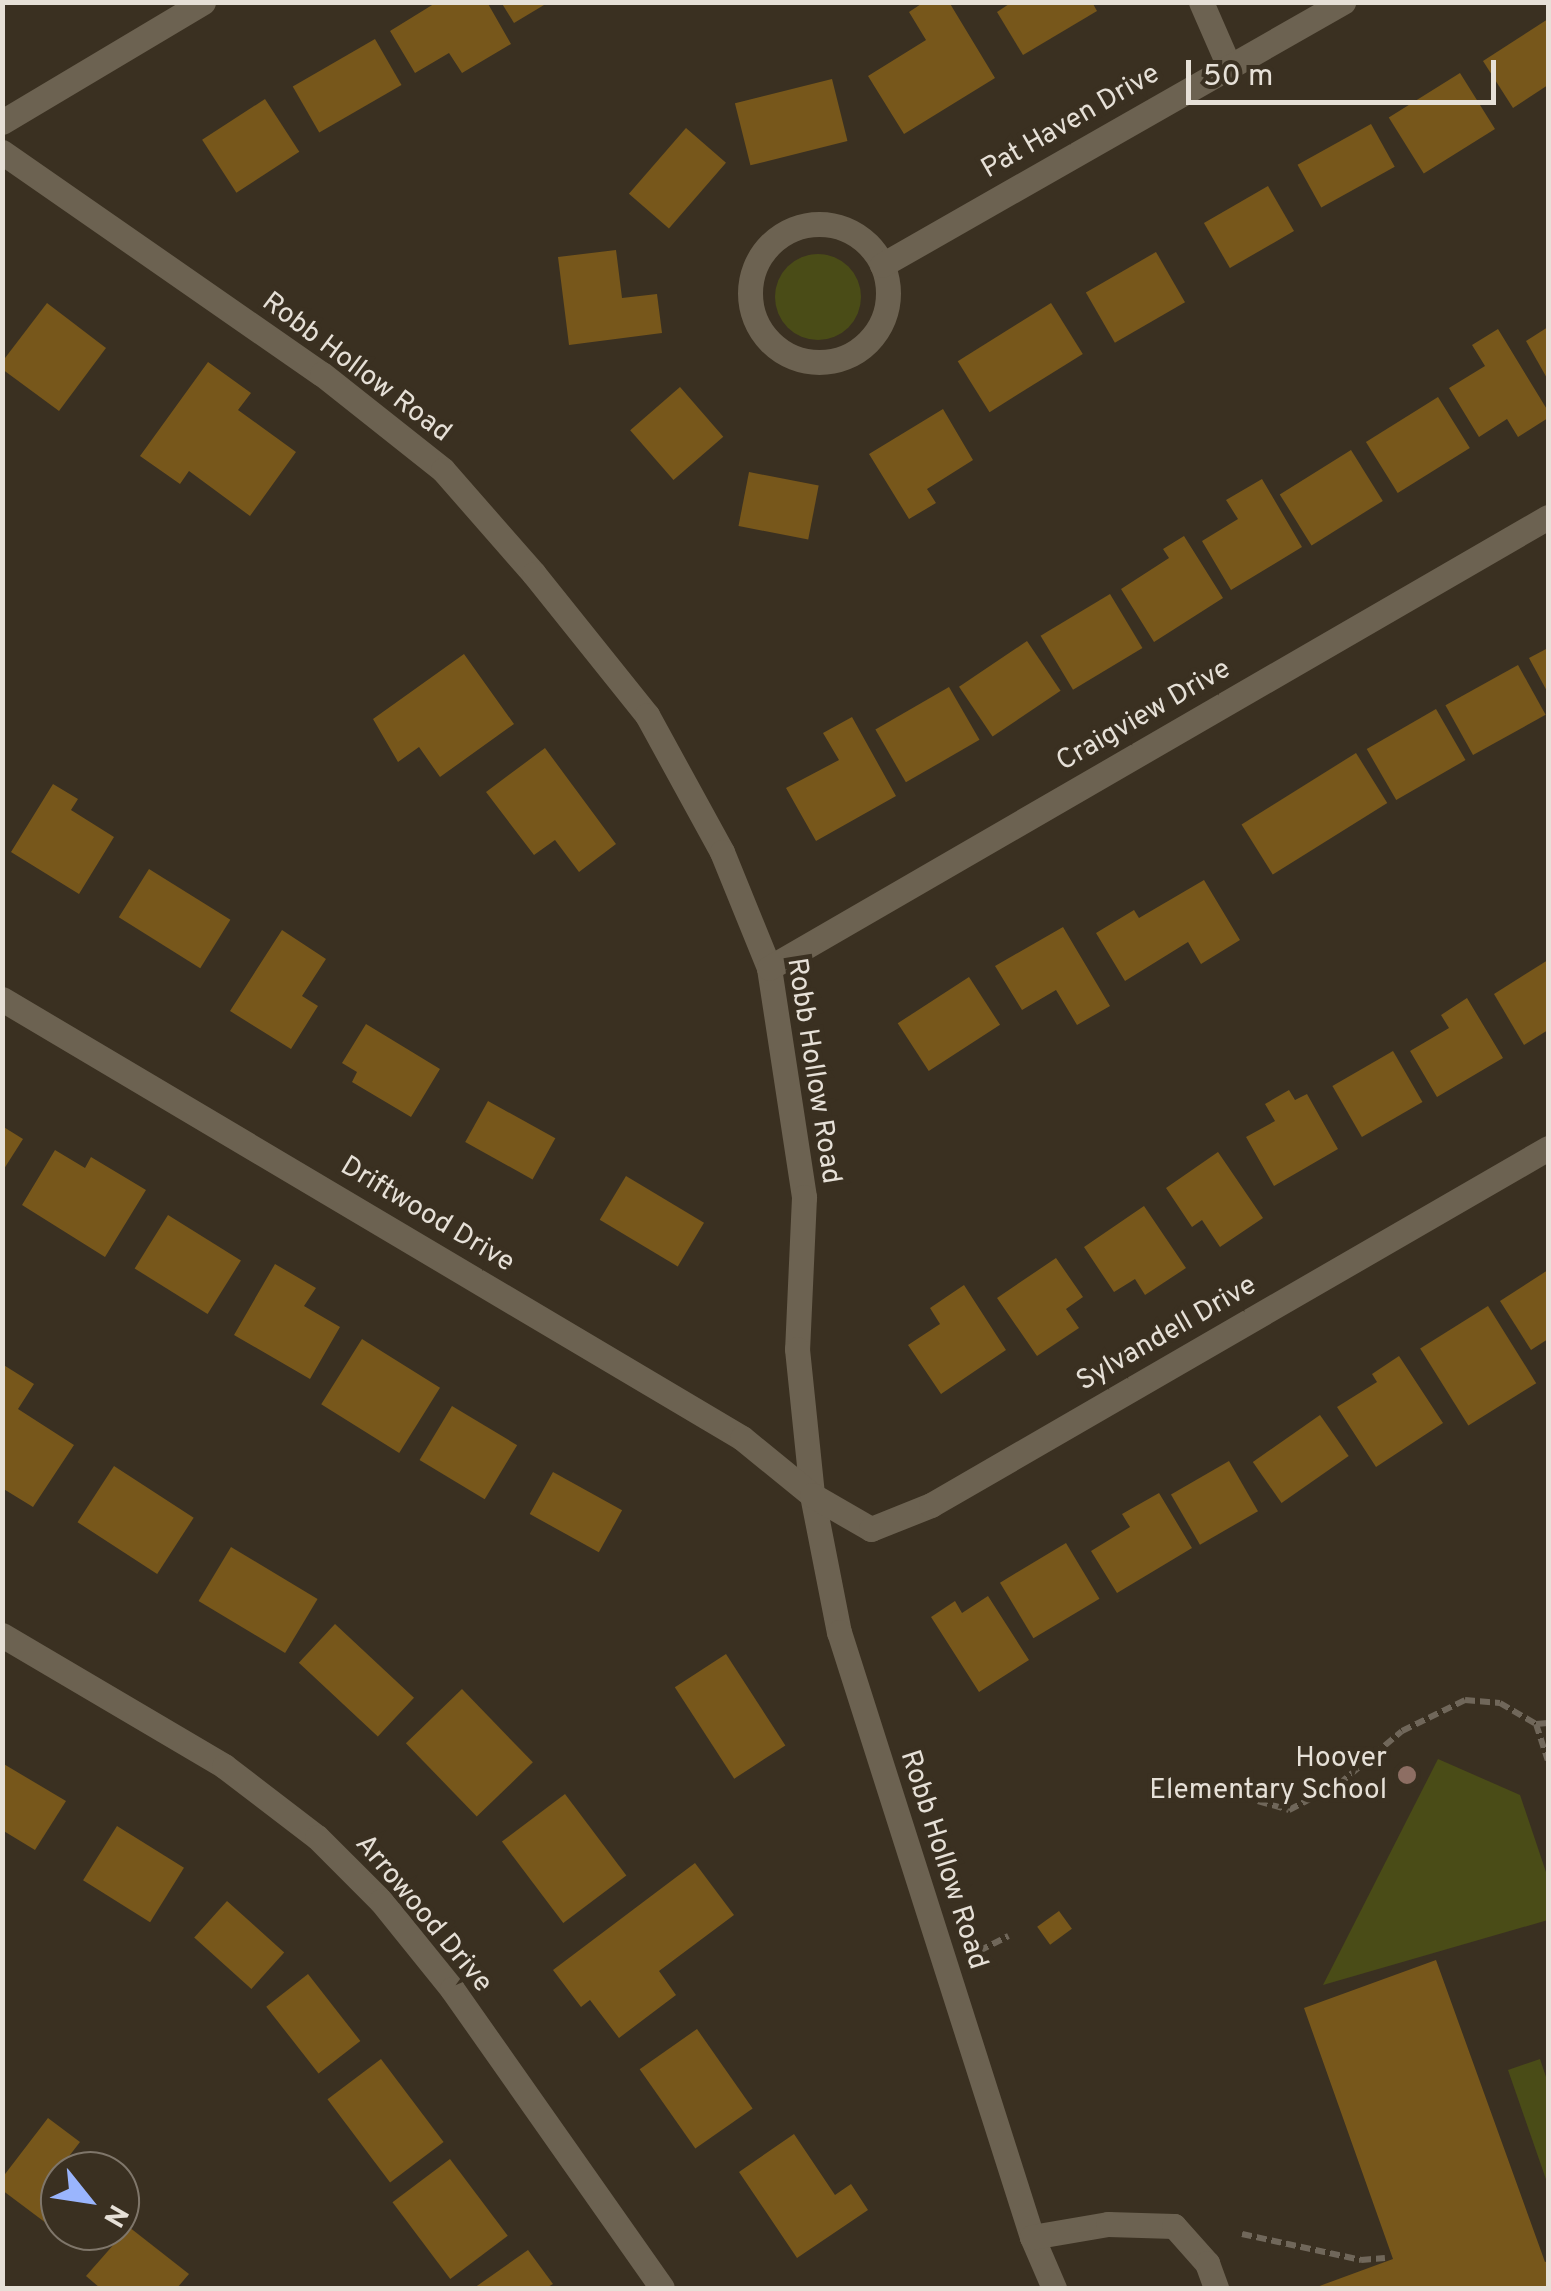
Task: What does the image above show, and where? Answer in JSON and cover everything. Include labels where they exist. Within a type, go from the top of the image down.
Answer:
[{"type":"street","points":[[2,122],[203,2]]},
{"type":"street","points":[[1201,2],[1229,66]]},
{"type":"street","name":"Pat Haven Drive","points":[[882,265],[1343,2]]},
{"type":"street","name":"Robb Hollow Road","points":[[2,152],[322,374],[443,470],[534,574],[647,714],[722,852],[769,968],[804,1197],[797,1349],[812,1494],[839,1632],[1032,2237],[1054,2288]]},
{"type":"street","points":[[825,224],[858,235],[882,265],[889,297],[878,330],[853,354],[821,364],[789,357],[764,338],[751,309],[750,278],[765,249],[792,229],[825,224]]},
{"type":"street","name":"Craigview Drive","points":[[769,968],[1548,517]]},
{"type":"street","name":"Driftwood Drive","points":[[2,999],[710,1419],[812,1494]]},
{"type":"street","name":"Sylvandell Drive","points":[[812,1494],[871,1528],[931,1505],[1548,1148]]},
{"type":"street","name":"Arrowood Drive","points":[[2,1635],[224,1766],[317,1838],[380,1901],[452,1990],[662,2288]]},
{"type":"street","points":[[1032,2237],[1108,2224],[1174,2226],[1207,2263],[1216,2288]]},
{"type":"path","points":[[1258,1800],[1289,1810],[1338,1784],[1402,1731],[1464,1700],[1500,1703],[1536,1724],[1548,1723]]},
{"type":"path","points":[[1536,1724],[1548,1760]]},
{"type":"path","points":[[979,1951],[1008,1936]]},
{"type":"path","points":[[1242,2234],[1361,2260],[1385,2258]]},
{"type":"shaded area","points":[[818,254],[848,267],[861,297],[848,327],[818,340],[788,327],[775,297],[788,267]]},
{"type":"shaded area","points":[[1438,1759],[1520,1795],[1548,1878],[1548,1920],[1323,1985]]},
{"type":"shaded area","points":[[1540,2059],[1548,2083],[1548,2185],[1508,2070]]},
{"type":"building","points":[[437,2],[487,2],[511,44],[462,73],[449,53],[415,73],[390,31]]},
{"type":"building","points":[[501,2],[549,2],[514,23]]},
{"type":"building","points":[[924,2],[949,2],[995,78],[904,134],[868,76],[926,40],[909,12]]},
{"type":"building","points":[[1012,2],[1092,2],[1097,11],[1023,55],[997,12]]},
{"type":"building","points":[[1548,19],[1548,85],[1513,108],[1483,61]]},
{"type":"building","points":[[375,39],[402,85],[319,132],[293,86]]},
{"type":"building","points":[[1460,73],[1495,129],[1424,173],[1389,118]]},
{"type":"building","points":[[832,79],[847,141],[750,165],[735,103]]},
{"type":"building","points":[[265,99],[299,152],[236,193],[202,140]]},
{"type":"building","points":[[1371,124],[1395,167],[1321,208],[1298,165]]},
{"type":"building","points":[[686,128],[726,163],[669,228],[629,194]]},
{"type":"building","points":[[1268,186],[1294,231],[1230,268],[1204,223]]},
{"type":"building","points":[[616,250],[622,298],[657,294],[662,333],[569,345],[558,257]]},
{"type":"building","points":[[1156,252],[1185,302],[1115,343],[1086,292]]},
{"type":"building","points":[[47,303],[106,348],[59,411],[2,369],[2,362]]},
{"type":"building","points":[[1051,303],[1083,354],[990,412],[958,361]]},
{"type":"building","points":[[1548,327],[1548,380],[1526,341]]},
{"type":"building","points":[[1498,329],[1548,411],[1548,418],[1518,437],[1507,419],[1479,437],[1449,388],[1485,366],[1472,345]]},
{"type":"building","points":[[208,362],[251,393],[238,410],[296,452],[250,516],[189,471],[180,484],[140,456]]},
{"type":"building","points":[[680,387],[723,437],[673,480],[630,430]]},
{"type":"building","points":[[1438,397],[1470,448],[1398,493],[1366,442]]},
{"type":"building","points":[[943,409],[973,460],[927,489],[936,503],[909,519],[869,454]]},
{"type":"building","points":[[1351,450],[1383,501],[1312,545],[1280,495]]},
{"type":"building","points":[[749,472],[819,486],[808,540],[739,526]]},
{"type":"building","points":[[1262,479],[1302,547],[1231,590],[1202,541],[1238,519],[1226,500]]},
{"type":"building","points":[[1184,536],[1223,598],[1154,642],[1121,589],[1169,558],[1163,549]]},
{"type":"building","points":[[1110,594],[1142,648],[1073,690],[1041,636]]},
{"type":"building","points":[[1027,641],[1061,691],[993,737],[959,687]]},
{"type":"building","points":[[1548,648],[1548,693],[1529,658]]},
{"type":"building","points":[[464,654],[514,724],[440,777],[419,747],[398,762],[373,719]]},
{"type":"building","points":[[1518,665],[1546,715],[1473,755],[1445,705]]},
{"type":"building","points":[[949,687],[980,740],[906,782],[875,730]]},
{"type":"building","points":[[1436,709],[1466,760],[1396,800],[1367,749]]},
{"type":"building","points":[[852,717],[896,796],[816,841],[786,788],[839,760],[823,733]]},
{"type":"building","points":[[545,748],[616,844],[579,872],[555,840],[534,855],[486,792]]},
{"type":"building","points":[[1356,753],[1387,803],[1273,875],[1242,825]]},
{"type":"building","points":[[53,784],[78,799],[71,810],[114,837],[79,894],[11,852]]},
{"type":"building","points":[[149,869],[230,920],[200,968],[119,917]]},
{"type":"building","points":[[1204,880],[1240,940],[1201,964],[1188,942],[1125,981],[1096,933],[1134,910],[1139,918]]},
{"type":"building","points":[[1063,927],[1110,1006],[1077,1025],[1056,990],[1022,1010],[995,966]]},
{"type":"building","points":[[282,930],[326,959],[302,996],[318,1006],[291,1049],[230,1011]]},
{"type":"building","points":[[1548,960],[1548,1030],[1524,1045],[1494,994]]},
{"type":"building","points":[[969,977],[1000,1025],[929,1071],[898,1023]]},
{"type":"building","points":[[1467,998],[1503,1058],[1437,1097],[1410,1051],[1449,1028],[1441,1015]]},
{"type":"building","points":[[366,1024],[440,1069],[411,1117],[352,1082],[357,1072],[342,1063]]},
{"type":"building","points":[[1393,1051],[1422,1102],[1362,1137],[1332,1086]]},
{"type":"building","points":[[1289,1090],[1295,1100],[1307,1094],[1338,1149],[1274,1186],[1246,1137],[1275,1121],[1265,1104]]},
{"type":"building","points":[[488,1101],[555,1138],[533,1179],[465,1142]]},
{"type":"building","points":[[2,1126],[23,1139],[2,1172]]},
{"type":"building","points":[[55,1150],[85,1168],[91,1157],[146,1190],[105,1257],[22,1205]]},
{"type":"building","points":[[1218,1152],[1263,1218],[1220,1247],[1202,1220],[1192,1227],[1166,1188]]},
{"type":"building","points":[[626,1176],[704,1223],[678,1267],[600,1220]]},
{"type":"building","points":[[1144,1206],[1186,1268],[1145,1295],[1135,1279],[1114,1292],[1084,1247]]},
{"type":"building","points":[[168,1215],[241,1261],[208,1314],[135,1268]]},
{"type":"building","points":[[1056,1258],[1083,1297],[1066,1309],[1079,1328],[1037,1356],[997,1298]]},
{"type":"building","points":[[275,1264],[316,1288],[304,1306],[340,1327],[310,1379],[234,1335]]},
{"type":"building","points":[[1548,1270],[1548,1339],[1531,1350],[1500,1301]]},
{"type":"building","points":[[964,1285],[1006,1350],[941,1394],[908,1345],[940,1324],[930,1308]]},
{"type":"building","points":[[1488,1306],[1536,1383],[1468,1426],[1420,1348]]},
{"type":"building","points":[[362,1339],[440,1388],[399,1453],[321,1404]]},
{"type":"building","points":[[1399,1356],[1443,1423],[1376,1467],[1337,1407],[1377,1382],[1372,1374]]},
{"type":"building","points":[[2,1364],[34,1384],[18,1409],[74,1445],[33,1507],[2,1488]]},
{"type":"building","points":[[452,1406],[517,1445],[485,1499],[420,1460]]},
{"type":"building","points":[[1320,1415],[1349,1456],[1282,1503],[1253,1462]]},
{"type":"building","points":[[1229,1461],[1258,1511],[1200,1545],[1171,1494]]},
{"type":"building","points":[[114,1466],[194,1518],[157,1574],[78,1522]]},
{"type":"building","points":[[553,1472],[622,1510],[599,1552],[530,1514]]},
{"type":"building","points":[[1159,1493],[1192,1548],[1117,1593],[1091,1551],[1130,1527],[1122,1514]]},
{"type":"building","points":[[1066,1543],[1099,1599],[1033,1638],[1000,1583]]},
{"type":"building","points":[[231,1547],[318,1599],[285,1653],[199,1601]]},
{"type":"building","points":[[988,1596],[1029,1660],[979,1692],[931,1617],[955,1601],[962,1613]]},
{"type":"building","points":[[335,1624],[414,1698],[378,1736],[299,1663]]},
{"type":"building","points":[[726,1654],[785,1745],[734,1779],[675,1687]]},
{"type":"building","points":[[462,1689],[533,1762],[477,1817],[406,1743]]},
{"type":"building","points":[[2,1763],[66,1801],[35,1850],[2,1830]]},
{"type":"building","points":[[565,1794],[626,1875],[563,1923],[502,1842]]},
{"type":"building","points":[[117,1826],[184,1868],[150,1922],[83,1880]]},
{"type":"building","points":[[695,1863],[734,1915],[659,1971],[676,1995],[619,2038],[590,2000],[581,2007],[553,1970]]},
{"type":"building","points":[[227,1901],[284,1953],[251,1989],[194,1937]]},
{"type":"building","points":[[1059,1911],[1072,1929],[1050,1945],[1037,1927]]},
{"type":"building","points":[[1436,1960],[1545,2262],[1548,2261],[1548,2288],[1314,2288],[1393,2259],[1304,2008]]},
{"type":"building","points":[[308,1974],[360,2041],[319,2074],[266,2007]]},
{"type":"building","points":[[697,2029],[753,2108],[695,2149],[640,2069]]},
{"type":"building","points":[[381,2059],[444,2142],[390,2182],[327,2099]]},
{"type":"building","points":[[48,2118],[80,2142],[73,2151],[40,2151],[40,2218],[2,2190],[2,2178]]},
{"type":"building","points":[[794,2134],[835,2195],[851,2184],[868,2210],[797,2258],[739,2172]]},
{"type":"building","points":[[450,2159],[508,2236],[450,2279],[392,2202]]},
{"type":"building","points":[[140,2236],[189,2274],[177,2288],[100,2288],[86,2276],[108,2251],[140,2251]]},
{"type":"building","points":[[528,2250],[553,2284],[546,2288],[474,2288]]},
{"type":"place","name":"Hoover Elementary School","points":[[1407,1775]]}]
